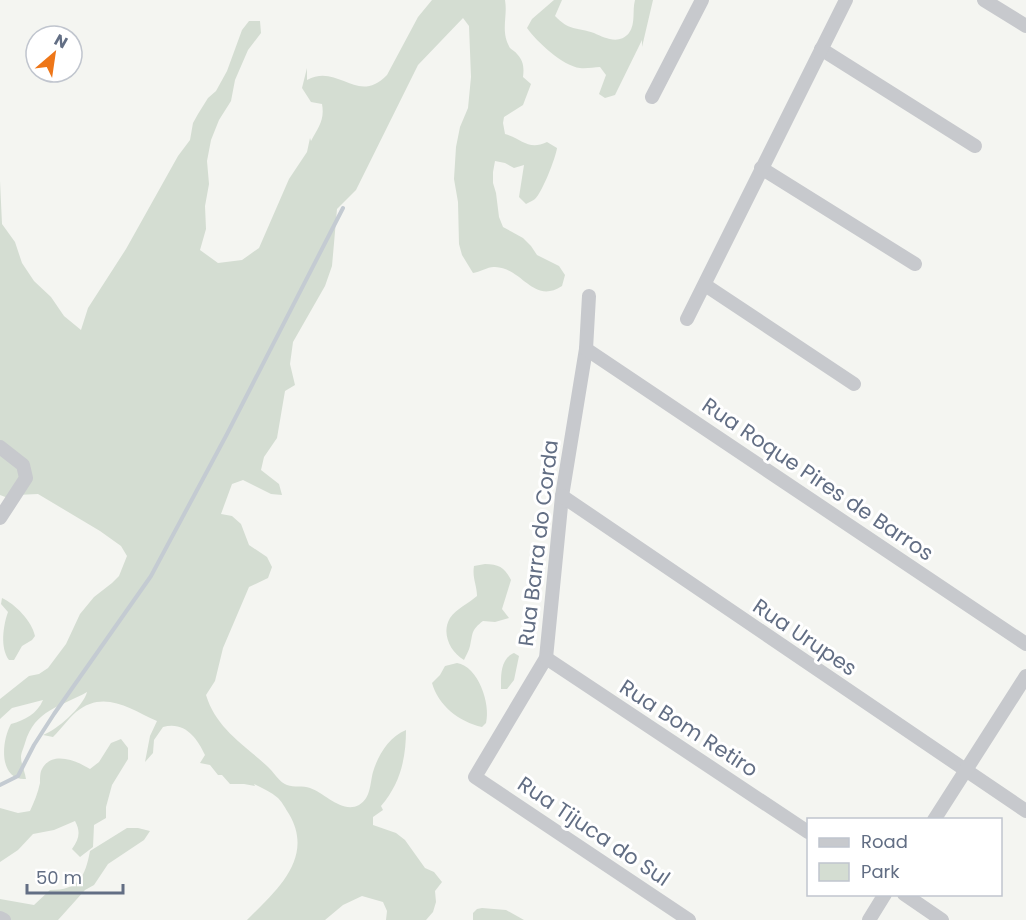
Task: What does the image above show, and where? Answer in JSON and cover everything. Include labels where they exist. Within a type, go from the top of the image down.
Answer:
[{"type":"street","points":[[652,97],[702,0]]},
{"type":"street","points":[[687,319],[846,0]]},
{"type":"street","points":[[984,0],[1026,26]]},
{"type":"street","points":[[820,49],[975,147]]},
{"type":"street","points":[[761,168],[915,264]]},
{"type":"street","points":[[705,285],[854,384]]},
{"type":"street","name":"Rua Barra do Corda","points":[[475,777],[546,658],[562,496],[586,349],[589,296]]},
{"type":"street","name":"Rua Roque Pires de Barros","points":[[586,349],[1026,644]]},
{"type":"street","points":[[0,447],[23,465],[26,478],[0,518]]},
{"type":"street","name":"Rua Urupes","points":[[562,496],[1026,811]]},
{"type":"street","name":"Rua Bom Retiro","points":[[546,658],[807,831]]},
{"type":"street","points":[[935,818],[1026,676]]},
{"type":"street","name":"Rua Tijuca do Sul","points":[[475,777],[689,920]]},
{"type":"street","points":[[868,920],[884,896]]},
{"type":"street","points":[[906,896],[942,920]]},
{"type":"street","points":[[0,918],[4,920]]},
{"type":"green space","points":[[432,0],[505,0],[505,36],[510,48],[521,59],[523,77],[531,84],[523,105],[504,117],[505,134],[530,145],[547,142],[557,148],[541,190],[535,199],[526,204],[519,197],[524,165],[514,168],[495,161],[493,183],[499,217],[503,227],[523,238],[537,255],[559,266],[565,275],[562,286],[552,291],[543,291],[535,289],[505,269],[493,267],[473,273],[462,255],[459,244],[458,202],[454,179],[456,147],[460,127],[468,108],[471,77],[469,26],[463,18],[418,65],[356,190],[337,209],[332,266],[325,286],[293,342],[290,364],[295,385],[285,391],[277,438],[264,457],[261,470],[279,484],[282,495],[271,494],[243,480],[232,484],[221,514],[232,516],[241,524],[249,545],[267,557],[272,567],[268,578],[249,587],[223,648],[215,681],[206,695],[216,717],[223,726],[284,784],[310,788],[346,807],[353,807],[363,802],[381,753],[394,737],[406,730],[401,771],[388,798],[381,806],[383,810],[373,817],[373,825],[396,833],[405,840],[425,868],[434,872],[442,882],[435,891],[436,902],[433,912],[426,920],[386,920],[387,911],[383,902],[362,896],[343,905],[325,920],[247,920],[289,873],[295,859],[296,830],[289,814],[275,796],[254,784],[255,786],[230,784],[210,765],[200,763],[205,755],[189,732],[178,726],[163,727],[154,740],[153,753],[145,762],[150,736],[157,721],[117,703],[97,702],[86,705],[76,712],[53,737],[43,735],[69,717],[85,698],[87,692],[50,710],[35,723],[29,732],[21,755],[26,779],[17,778],[7,768],[4,751],[7,732],[11,724],[30,716],[43,700],[12,708],[0,719],[0,699],[29,676],[39,674],[48,668],[66,644],[80,614],[94,597],[119,576],[127,556],[121,546],[100,531],[38,494],[16,495],[8,498],[0,495],[0,181],[2,224],[15,242],[22,263],[64,316],[81,330],[88,308],[126,249],[178,156],[190,140],[193,123],[227,71],[242,30],[249,21],[260,21],[261,33],[248,50],[235,80],[231,101],[219,120],[211,140],[207,161],[209,184],[205,206],[206,229],[200,250],[218,263],[242,260],[259,248],[289,179],[307,152],[310,138],[311,141],[318,128],[323,115],[322,104],[311,102],[302,88],[307,68],[307,80],[318,76],[329,76],[357,86],[376,83],[387,75],[418,17]]},
{"type":"green space","points":[[554,0],[562,0],[555,16],[565,24],[616,40],[625,37],[631,29],[635,0],[653,0],[642,47],[642,40],[615,95],[605,98],[599,94],[606,75],[600,67],[580,68],[566,63],[537,40],[527,28],[532,19]]},
{"type":"green space","points":[[485,564],[501,568],[511,580],[502,609],[509,618],[495,622],[483,621],[479,624],[473,632],[470,648],[464,660],[448,642],[447,624],[456,612],[477,596],[474,566]]},
{"type":"green space","points":[[2,598],[22,614],[35,636],[22,646],[14,660],[9,660],[4,649],[4,630],[8,612],[1,604]]},
{"type":"green space","points":[[514,653],[519,656],[514,680],[507,689],[501,689],[501,673],[504,664],[506,659]]},
{"type":"green space","points":[[457,663],[471,671],[477,678],[485,696],[487,715],[486,723],[482,727],[458,717],[444,705],[435,691],[432,683],[445,666]]},
{"type":"green space","points":[[121,739],[128,748],[128,759],[112,785],[106,807],[106,818],[94,825],[93,847],[80,857],[72,849],[78,835],[75,821],[54,830],[33,834],[18,850],[0,862],[0,808],[18,813],[30,811],[40,783],[41,770],[46,763],[65,759],[90,769],[99,762],[111,743]]},
{"type":"green space","points":[[127,828],[150,831],[144,840],[108,864],[94,885],[85,890],[58,920],[0,920],[0,899],[34,905],[50,890],[74,885],[83,875],[90,851]]},
{"type":"green space","points":[[482,908],[506,910],[524,920],[473,920],[473,913]]},
{"type":"waterway","points":[[0,785],[18,776],[54,714],[151,576],[343,208]]}]
